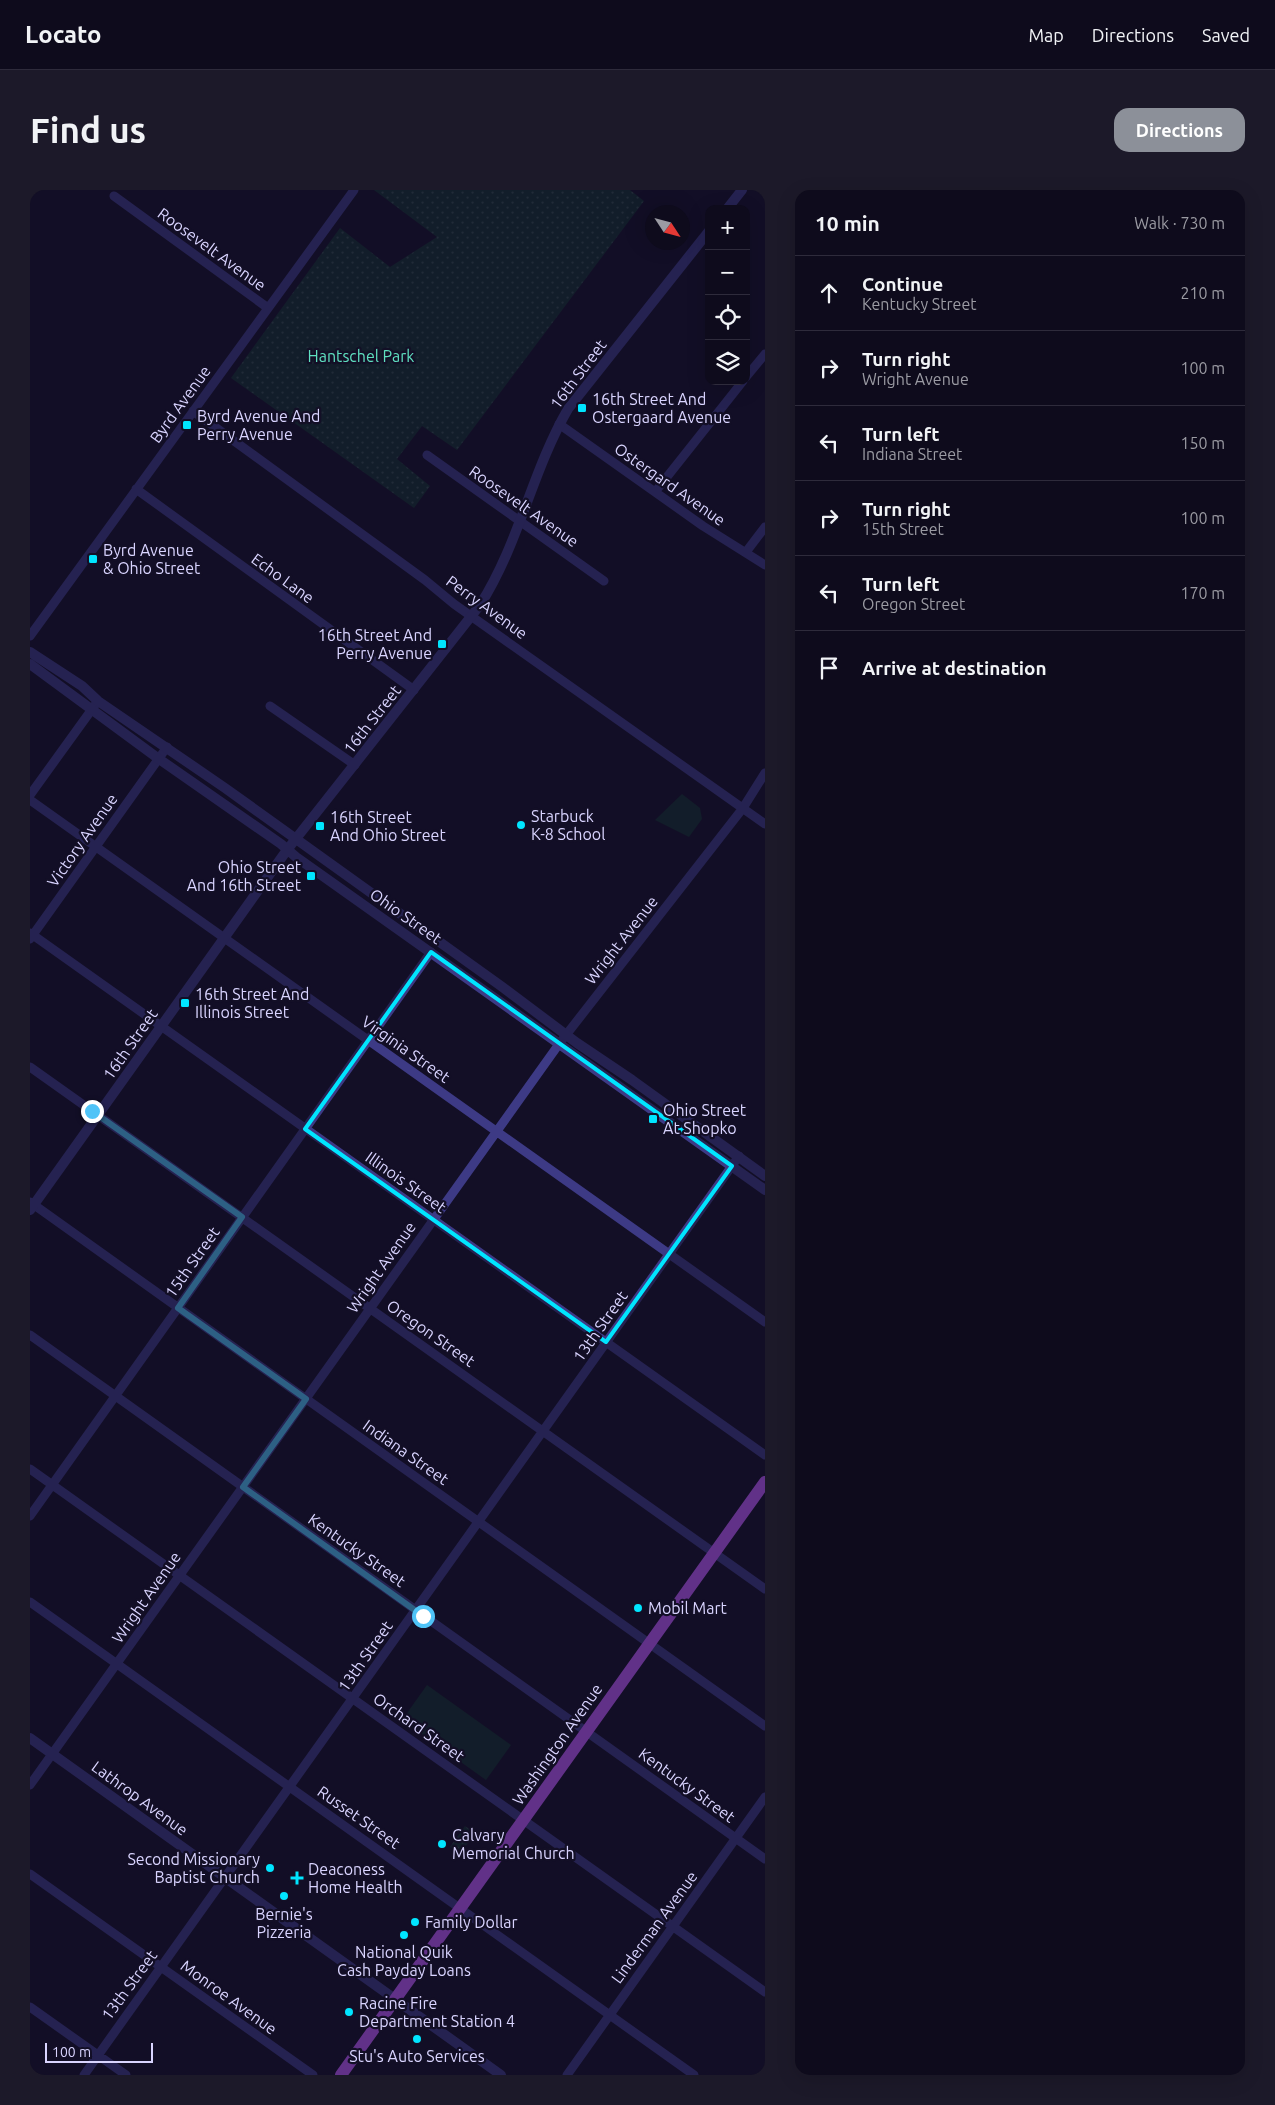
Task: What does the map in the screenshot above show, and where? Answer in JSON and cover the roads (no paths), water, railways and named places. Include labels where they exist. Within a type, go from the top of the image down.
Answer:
[{"type":"main road","name":"Washington Avenue","points":[[341,2075],[765,1482]]},
{"type":"street","name":"Byrd Avenue","points":[[30,636],[354,190]]},
{"type":"street","points":[[730,205],[742,190]]},
{"type":"street","name":"Roosevelt Avenue","points":[[114,196],[268,308]]},
{"type":"street","name":"16th Street","points":[[31,1206],[296,839],[472,616],[499,572],[559,424],[576,398],[705,236]]},
{"type":"street","points":[[750,372],[765,354]]},
{"type":"street","points":[[655,492],[740,385]]},
{"type":"street","name":"Perry Avenue","points":[[193,411],[472,616],[765,824]]},
{"type":"street","name":"Ostergard Avenue","points":[[559,424],[703,526],[765,565]]},
{"type":"street","name":"Roosevelt Avenue","points":[[427,456],[604,581]]},
{"type":"street","name":"Echo Lane","points":[[136,489],[414,690]]},
{"type":"street","points":[[746,552],[765,527]]},
{"type":"street","name":"Ohio Street","points":[[30,652],[82,686],[95,705],[159,759],[765,1190]]},
{"type":"street","name":"Ohio Street","points":[[30,664],[167,747],[765,1176]]},
{"type":"street","points":[[30,795],[95,705]]},
{"type":"street","points":[[270,706],[355,765]]},
{"type":"street","name":"Victory Avenue","points":[[31,936],[167,747]]},
{"type":"street","name":"Wright Avenue","points":[[30,1785],[566,1034],[743,808],[765,773]]},
{"type":"street","name":"Virginia Street","points":[[30,800],[765,1322]]},
{"type":"street","name":"Illinois Street","points":[[31,936],[161,1026],[765,1455]]},
{"type":"street","name":"15th Street","points":[[30,1516],[431,952]]},
{"type":"street","points":[[487,993],[501,986]]},
{"type":"street","name":"Oregon Street","points":[[30,1066],[765,1589]]},
{"type":"street","name":"13th Street","points":[[84,2075],[739,1156]]},
{"type":"street","name":"Indiana Street","points":[[31,1206],[178,1308],[765,1726]]},
{"type":"street","name":"Kentucky Street","points":[[30,1335],[765,1859]]},
{"type":"street","name":"Orchard Street","points":[[30,1468],[765,1992]]},
{"type":"street","name":"Russet Street","points":[[30,1602],[694,2075]]},
{"type":"street","name":"Lathrop Avenue","points":[[30,1738],[501,2075]]},
{"type":"street","name":"Linderman Avenue","points":[[567,2075],[765,1797]]},
{"type":"street","name":"Monroe Avenue","points":[[30,1874],[312,2075]]},
{"type":"street","points":[[30,2007],[126,2075]]},
{"type":"place","name":"16th Street And Ostergaard Avenue","points":[[582,408]]},
{"type":"place","name":"Byrd Avenue And Perry Avenue","points":[[187,425]]},
{"type":"place","name":"Byrd Avenue & Ohio Street","points":[[93,559]]},
{"type":"place","name":"16th Street And Perry Avenue","points":[[442,644]]},
{"type":"place","name":"Starbuck K-8 School","points":[[521,825]]},
{"type":"place","name":"16th Street And Ohio Street","points":[[320,826]]},
{"type":"place","name":"Ohio Street And 16th Street","points":[[311,876]]},
{"type":"place","name":"16th Street And Illinois Street","points":[[185,1003]]},
{"type":"place","name":"Ohio Street At Shopko","points":[[653,1119]]},
{"type":"place","name":"Mobil Mart","points":[[638,1608]]},
{"type":"place","name":"Calvary Memorial Church","points":[[442,1844]]},
{"type":"place","name":"Second Missionary Baptist Church","points":[[270,1868]]},
{"type":"place","name":"Deaconess Home Health","points":[[297,1878]]},
{"type":"place","name":"Bernie's Pizzeria","points":[[284,1896]]},
{"type":"place","name":"Family Dollar","points":[[415,1922]]},
{"type":"place","name":"National Quik Cash Payday Loans","points":[[404,1935]]},
{"type":"place","name":"Racine Fire Department Station 4","points":[[349,2012]]},
{"type":"place","name":"Stu's Auto Services","points":[[417,2039]]},
{"type":"park label","name":"Hantschel Park","points":[[361,356]]}]
